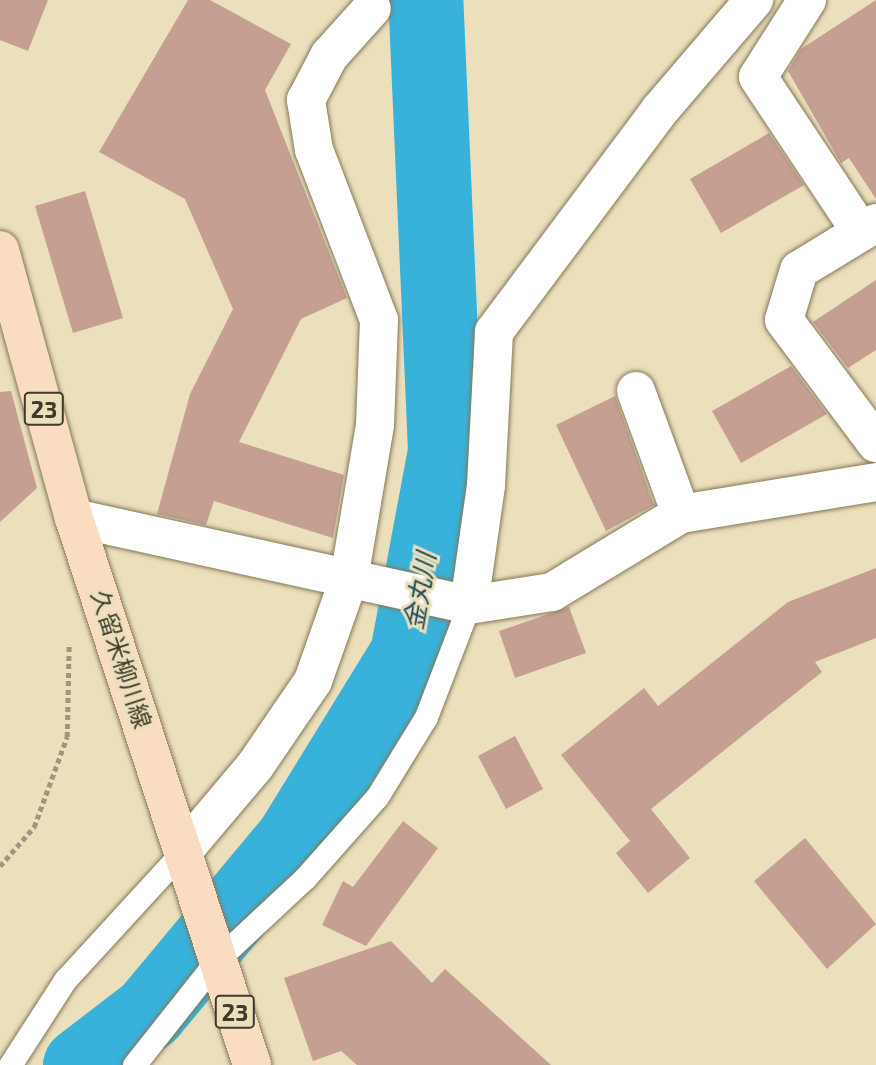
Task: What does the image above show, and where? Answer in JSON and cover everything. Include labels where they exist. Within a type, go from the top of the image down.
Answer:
[{"type":"main road","name":"久留米柳川線","points":[[0,250],[74,518],[110,621],[252,1065]]},
{"type":"street","points":[[469,605],[486,485],[494,332],[660,110],[754,0]]},
{"type":"street","points":[[807,0],[758,77],[869,227],[799,270],[784,320],[876,443]]},
{"type":"street","points":[[183,846],[255,766],[313,681],[349,579],[375,425],[379,320],[314,150],[306,100],[329,56],[372,4]]},
{"type":"street","points":[[636,391],[681,514]]},
{"type":"street","points":[[74,518],[469,605],[552,592],[681,514],[876,482]]},
{"type":"lane","points":[[134,1065],[218,959],[305,878],[377,797],[426,717],[469,605]]},
{"type":"lane","points":[[10,1065],[65,980],[183,846]]},
{"type":"path","points":[[0,866],[34,827],[67,737],[70,634]]},
{"type":"building","points":[[0,0],[48,0],[28,51],[0,40]]},
{"type":"building","points":[[188,0],[210,0],[291,44],[265,90],[347,298],[301,319],[239,442],[344,475],[333,538],[214,501],[206,525],[157,514],[190,394],[233,309],[185,199],[99,152]]},
{"type":"building","points":[[876,0],[876,199],[849,158],[841,163],[788,71],[801,49]]},
{"type":"building","points":[[769,133],[804,185],[721,233],[690,179]]},
{"type":"building","points":[[85,191],[123,318],[73,333],[35,206]]},
{"type":"building","points":[[876,280],[876,350],[848,368],[813,322]]},
{"type":"building","points":[[791,366],[827,414],[741,463],[712,411]]},
{"type":"building","points":[[11,391],[37,488],[0,522],[0,392]]},
{"type":"building","points":[[615,396],[654,505],[606,531],[556,425]]},
{"type":"building","points":[[876,568],[876,638],[815,662],[822,672],[651,809],[690,858],[648,893],[616,853],[630,841],[561,755],[644,688],[658,706],[788,602]]},
{"type":"building","points":[[569,607],[586,653],[515,678],[499,631]]},
{"type":"building","points":[[515,736],[543,789],[506,809],[478,756]]},
{"type":"building","points":[[403,821],[438,848],[366,946],[322,925],[343,881],[353,887]]},
{"type":"building","points":[[805,838],[876,924],[827,969],[754,881]]},
{"type":"building","points":[[391,941],[432,983],[445,969],[551,1065],[357,1065],[341,1051],[313,1061],[284,978]]},
{"type":"waterway","name":"金丸川","points":[[80,1065],[149,1012],[293,839],[407,654],[445,450],[425,0]]}]
